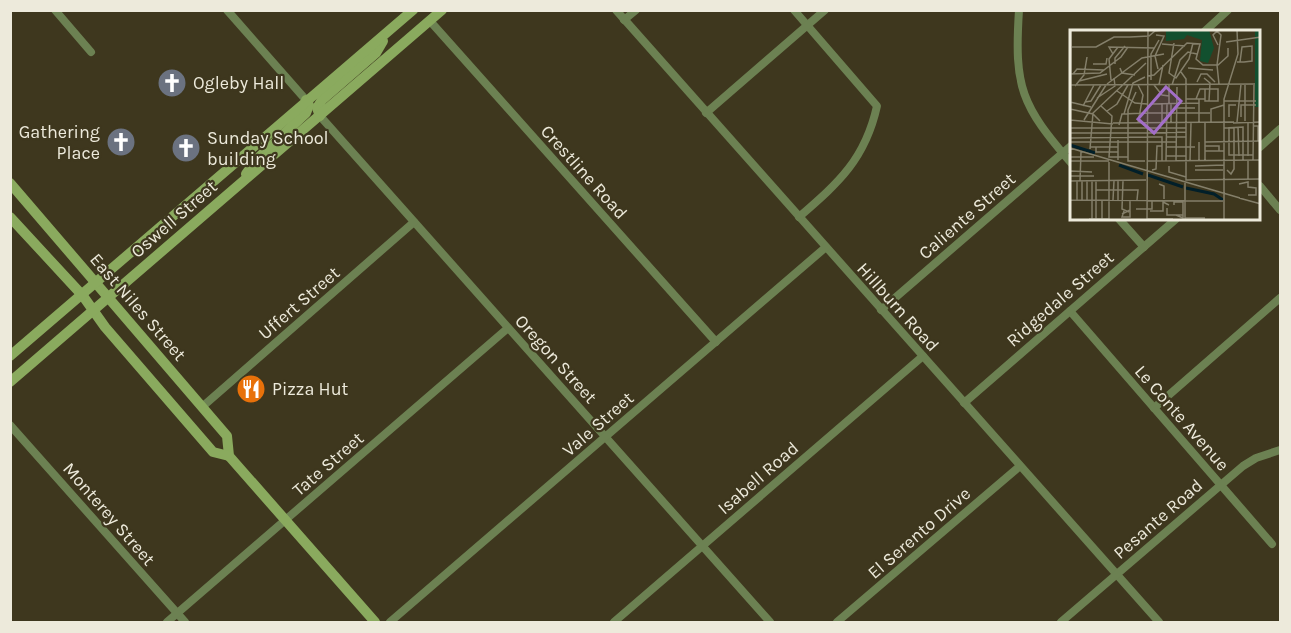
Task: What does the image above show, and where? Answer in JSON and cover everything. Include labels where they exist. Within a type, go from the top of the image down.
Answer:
[{"type":"main road","name":"Oswell Street","points":[[10,356],[97,284],[306,100],[413,10]]},
{"type":"main road","name":"Oswell Street","points":[[10,382],[442,10]]},
{"type":"main road","points":[[320,116],[317,108],[322,100],[376,53],[390,31]]},
{"type":"main road","points":[[237,187],[257,159],[306,113],[309,105],[306,100]]},
{"type":"main road","name":"East Niles Street","points":[[10,183],[227,436],[230,456],[375,622]]},
{"type":"main road","name":"East Niles Street","points":[[10,217],[83,296],[105,327],[213,453],[230,456]]},
{"type":"street","points":[[55,10],[91,52]]},
{"type":"street","points":[[227,10],[306,100]]},
{"type":"street","name":"Hillburn Road","points":[[616,10],[1159,622]]},
{"type":"street","points":[[624,20],[636,10]]},
{"type":"street","points":[[794,10],[877,106],[873,125],[857,160],[835,185],[799,218]]},
{"type":"street","points":[[706,113],[825,10]]},
{"type":"street","points":[[1019,10],[1016,55],[1020,86],[1034,118],[1070,162]]},
{"type":"street","points":[[1206,30],[1228,11]]},
{"type":"street","name":"Crestline Road","points":[[430,21],[716,342]]},
{"type":"street","name":"Oregon Street","points":[[320,116],[770,622]]},
{"type":"street","points":[[1261,146],[1281,129]]},
{"type":"street","name":"Caliente Street","points":[[881,310],[1070,147]]},
{"type":"street","points":[[1261,187],[1281,210]]},
{"type":"street","points":[[1120,220],[1144,247]]},
{"type":"street","name":"Ridgedale Street","points":[[964,402],[1175,220]]},
{"type":"street","name":"Uffert Street","points":[[202,407],[414,222]]},
{"type":"street","name":"Vale Street","points":[[390,622],[826,247]]},
{"type":"street","points":[[1154,408],[1281,298]]},
{"type":"street","name":"Le Conte Avenue","points":[[1070,311],[1272,544]]},
{"type":"street","name":"Tate Street","points":[[167,622],[508,328]]},
{"type":"street","name":"Isabell Road","points":[[614,622],[923,356]]},
{"type":"street","name":"Monterey Street","points":[[10,425],[185,622]]},
{"type":"street","name":"Pesante Road","points":[[1061,622],[1220,485],[1256,458],[1281,450]]},
{"type":"street","name":"El Serento Drive","points":[[837,622],[1020,466]]},
{"type":"place","name":"Ogleby Hall","points":[[172,83]]},
{"type":"place","name":"Gathering Place","points":[[121,142]]},
{"type":"place","name":"Sunday School building","points":[[186,148]]},
{"type":"place","name":"Pizza Hut","points":[[251,389]]}]
